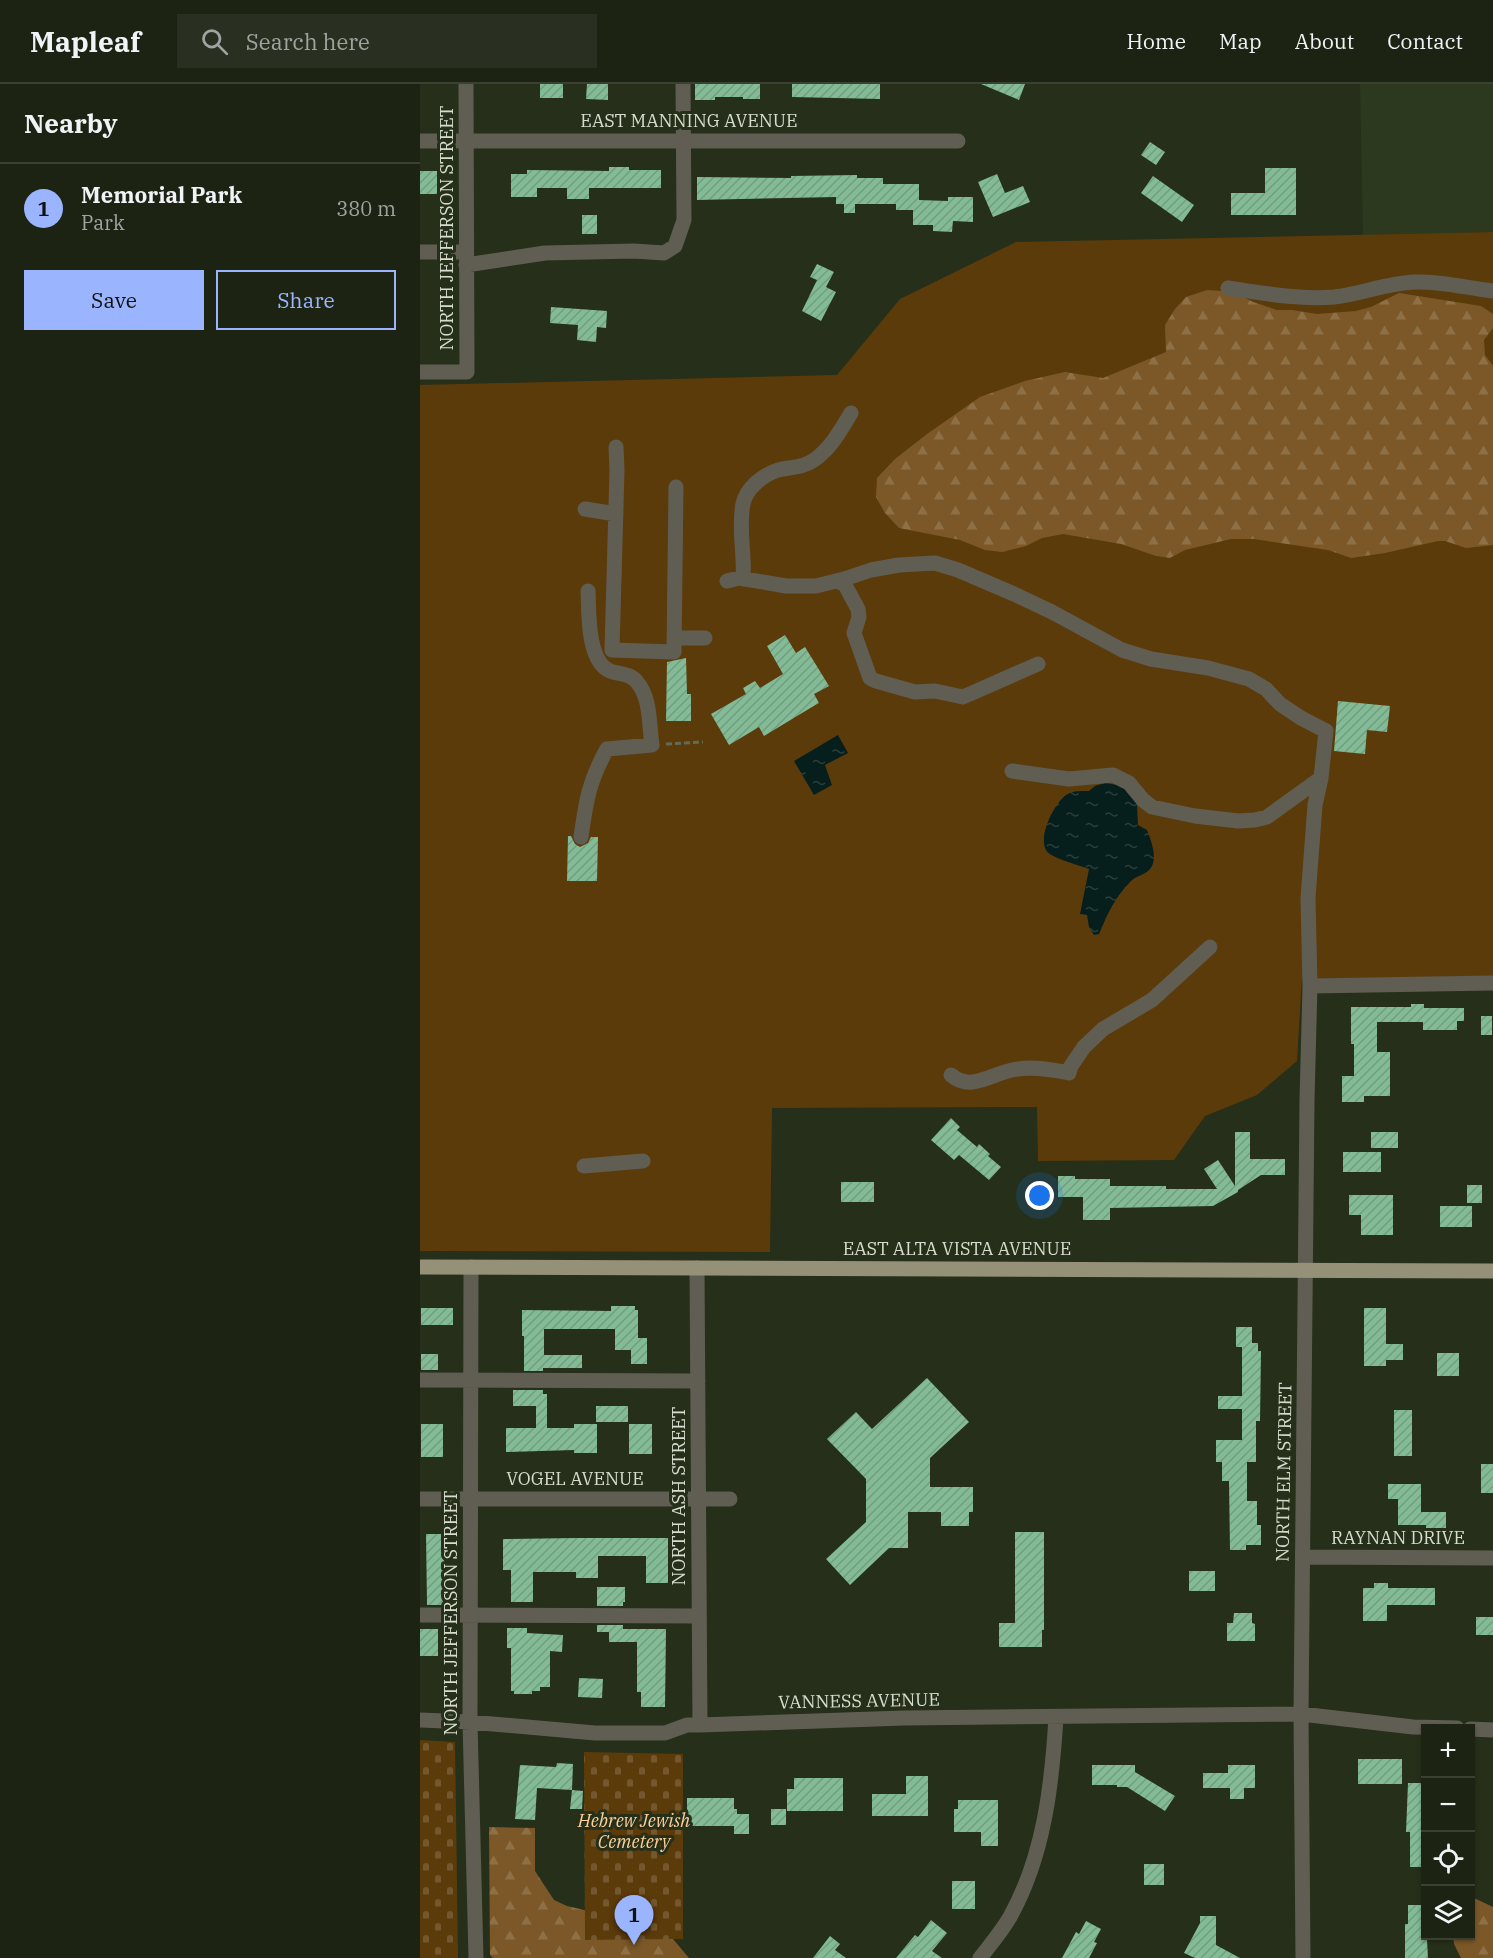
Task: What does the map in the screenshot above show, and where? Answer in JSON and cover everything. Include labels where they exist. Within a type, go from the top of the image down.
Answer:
[{"type":"main road","name":"EAST ALTA VISTA AVENUE","points":[[420,1267],[1493,1271]]},
{"type":"street","name":"NORTH JEFFERSON STREET","points":[[420,372],[467,372],[466,84]]},
{"type":"street","points":[[420,252],[466,258],[544,253],[634,251],[664,253],[675,246],[684,220],[683,84]]},
{"type":"street","name":"EAST MANNING AVENUE","points":[[420,141],[958,141]]},
{"type":"street","points":[[1228,288],[1290,296],[1331,297],[1361,293],[1394,284],[1416,282],[1493,291]]},
{"type":"street","points":[[743,579],[742,504],[746,492],[759,481],[777,471],[806,465],[815,459],[831,444],[851,413]]},
{"type":"street","points":[[616,447],[612,650],[674,645],[705,638]]},
{"type":"street","points":[[674,645],[676,487]]},
{"type":"street","points":[[585,509],[616,514]]},
{"type":"street","name":"NORTH ELM STREET","points":[[838,581],[872,570],[899,565],[935,563],[958,570],[1061,616],[1122,650],[1151,659],[1208,668],[1249,679],[1266,689],[1280,704],[1326,731],[1321,778],[1315,805],[1308,898],[1310,986],[1301,1714],[1303,1958]]},
{"type":"street","points":[[727,581],[743,579],[786,586],[816,586],[838,581],[845,585],[858,609],[859,617],[854,633],[870,678],[915,692],[934,691],[963,697],[1038,664]]},
{"type":"street","points":[[581,837],[588,793],[595,770],[607,748],[652,745],[648,706],[638,683],[627,674],[608,670],[597,659],[591,640],[588,591]]},
{"type":"street","points":[[1012,771],[1069,779],[1113,775],[1129,783],[1152,807],[1195,816],[1238,821],[1267,817],[1321,778]]},
{"type":"street","points":[[951,1075],[957,1080],[970,1084],[1020,1069],[1049,1069],[1069,1073],[1084,1047],[1103,1029],[1152,1000],[1210,947]]},
{"type":"street","points":[[1310,986],[1493,983]]},
{"type":"street","points":[[584,1166],[644,1161]]},
{"type":"street","name":"NORTH JEFFERSON STREET","points":[[471,1267],[470,1722],[476,1958]]},
{"type":"street","name":"NORTH ASH STREET","points":[[697,1268],[700,1725]]},
{"type":"street","points":[[420,1380],[698,1382]]},
{"type":"street","name":"VOGEL AVENUE","points":[[420,1499],[730,1499]]},
{"type":"street","name":"RAYNAN DRIVE","points":[[1303,1557],[1493,1558]]},
{"type":"street","points":[[420,1615],[699,1616]]},
{"type":"street","name":"VANNESS AVENUE","points":[[420,1720],[603,1733],[665,1733],[687,1725],[904,1718],[1301,1714],[1421,1727]]},
{"type":"street","points":[[980,1958],[1010,1917],[1030,1872],[1045,1818],[1052,1773],[1056,1717]]},
{"type":"street","points":[[1475,1729],[1493,1730]]},
{"type":"path","points":[[652,745],[703,742]]},
{"type":"shaded area","points":[[1360,84],[1493,84],[1493,232],[1363,235]]},
{"type":"green space","points":[[1493,232],[1493,977],[1302,979],[1297,1061],[1257,1095],[1205,1116],[1174,1160],[1038,1161],[1037,1107],[772,1108],[770,1252],[420,1251],[420,385],[837,375],[900,299],[1016,242]]},
{"type":"green space","points":[[1207,290],[1235,292],[1253,302],[1277,310],[1317,314],[1356,311],[1371,307],[1399,293],[1481,306],[1493,314],[1493,328],[1484,340],[1485,355],[1493,366],[1493,545],[1466,548],[1438,541],[1351,558],[1328,550],[1254,539],[1231,539],[1185,550],[1170,558],[1156,556],[1121,544],[1063,534],[1042,538],[1026,546],[1002,552],[985,550],[960,540],[899,528],[885,513],[876,497],[877,478],[895,459],[980,397],[1025,381],[1065,372],[1103,378],[1166,352],[1165,325],[1175,309],[1186,297]]},
{"type":"green space","points":[[420,1740],[455,1742],[458,1958],[420,1958]]},
{"type":"green space","name":"Hebrew Jewish Cemetery","points":[[584,1752],[683,1754],[683,1939],[585,1940]]},
{"type":"green space","points":[[489,1827],[535,1828],[535,1871],[554,1900],[673,1939],[689,1958],[493,1958],[490,1955]]},
{"type":"green space","points":[[1475,1898],[1493,1907],[1493,1958],[1461,1958],[1454,1940],[1475,1940]]},
{"type":"water","points":[[838,735],[848,753],[825,765],[832,785],[814,795],[794,761]]},
{"type":"water","points":[[1105,783],[1124,786],[1137,804],[1138,825],[1147,830],[1154,858],[1150,869],[1133,880],[1120,894],[1099,934],[1094,935],[1089,927],[1087,915],[1080,914],[1089,869],[1049,853],[1044,844],[1044,837],[1048,821],[1061,799],[1074,792],[1089,791]]},
{"type":"building","points":[[540,84],[563,84],[563,98],[540,98]]},
{"type":"building","points":[[587,84],[608,84],[608,100],[586,99]]},
{"type":"building","points":[[695,84],[760,84],[760,99],[715,97],[715,100],[695,100]]},
{"type":"building","points":[[792,84],[880,84],[880,99],[792,97]]},
{"type":"building","points":[[981,84],[1025,84],[1019,100]]},
{"type":"building","points":[[1150,142],[1165,152],[1156,165],[1141,155]]},
{"type":"building","points":[[609,167],[629,167],[629,170],[661,170],[661,188],[589,188],[589,199],[567,199],[567,188],[537,188],[537,197],[511,197],[511,174],[527,174],[527,170],[609,171]]},
{"type":"building","points":[[1265,168],[1296,168],[1296,215],[1231,215],[1231,193],[1265,193]]},
{"type":"building","points":[[420,171],[437,171],[437,194],[420,194]]},
{"type":"building","points":[[997,174],[1005,193],[1023,186],[1030,202],[993,217],[978,182]]},
{"type":"building","points":[[857,175],[857,178],[883,178],[883,184],[919,184],[919,200],[948,201],[948,197],[973,197],[973,222],[953,221],[952,232],[933,231],[933,225],[913,225],[913,210],[896,210],[896,204],[855,204],[855,213],[844,213],[844,204],[836,204],[836,197],[697,200],[697,177],[791,178],[791,176]]},
{"type":"building","points":[[1153,176],[1194,205],[1182,222],[1141,193]]},
{"type":"building","points":[[582,215],[597,215],[597,234],[582,234]]},
{"type":"building","points":[[817,264],[834,272],[826,287],[836,292],[821,321],[802,311],[817,280],[810,277]]},
{"type":"building","points":[[551,307],[607,311],[606,328],[597,327],[596,342],[577,340],[578,325],[550,323]]},
{"type":"building","points":[[785,635],[796,653],[805,647],[829,686],[814,694],[819,703],[764,736],[759,727],[729,745],[711,714],[746,694],[743,688],[755,681],[760,688],[783,674],[767,646]]},
{"type":"building","points":[[686,658],[687,694],[691,694],[691,721],[666,721],[667,662]]},
{"type":"building","points":[[1338,701],[1390,706],[1387,732],[1367,730],[1365,754],[1334,751]]},
{"type":"building","points":[[568,836],[571,836],[575,844],[580,847],[588,843],[591,837],[598,837],[597,881],[567,881]]},
{"type":"building","points":[[1411,1004],[1424,1004],[1424,1008],[1464,1008],[1464,1021],[1457,1021],[1457,1030],[1423,1030],[1423,1022],[1377,1022],[1377,1052],[1390,1052],[1390,1096],[1364,1096],[1364,1102],[1342,1102],[1342,1076],[1354,1076],[1351,1007],[1411,1007]]},
{"type":"building","points":[[1481,1016],[1492,1016],[1492,1035],[1481,1035]]},
{"type":"building","points":[[951,1118],[960,1127],[957,1130],[977,1147],[979,1144],[1001,1167],[989,1180],[959,1155],[954,1160],[931,1140]]},
{"type":"building","points":[[1235,1132],[1250,1132],[1250,1159],[1285,1159],[1285,1175],[1261,1175],[1238,1192],[1213,1206],[1110,1208],[1110,1220],[1083,1220],[1083,1197],[1058,1197],[1058,1176],[1075,1176],[1075,1179],[1110,1179],[1110,1186],[1217,1189],[1204,1169],[1218,1160],[1235,1186]]},
{"type":"building","points":[[1371,1132],[1398,1132],[1398,1148],[1371,1148]]},
{"type":"building","points":[[1343,1152],[1381,1152],[1381,1172],[1343,1172]]},
{"type":"building","points":[[841,1182],[874,1182],[874,1202],[841,1202]]},
{"type":"building","points":[[1467,1185],[1482,1185],[1482,1203],[1467,1203]]},
{"type":"building","points":[[1349,1195],[1393,1195],[1393,1235],[1361,1235],[1361,1215],[1349,1215]]},
{"type":"building","points":[[1440,1206],[1472,1206],[1472,1227],[1440,1227]]},
{"type":"building","points":[[611,1306],[635,1306],[635,1310],[638,1310],[638,1338],[647,1338],[647,1364],[631,1364],[631,1350],[615,1350],[615,1329],[544,1329],[544,1355],[582,1355],[582,1368],[543,1368],[543,1371],[524,1371],[522,1310],[611,1311]]},
{"type":"building","points":[[421,1308],[453,1308],[453,1325],[421,1325]]},
{"type":"building","points":[[1364,1308],[1386,1308],[1386,1344],[1403,1344],[1403,1360],[1386,1360],[1386,1366],[1364,1366]]},
{"type":"building","points":[[1236,1327],[1252,1327],[1252,1343],[1258,1343],[1258,1351],[1261,1351],[1260,1421],[1256,1421],[1256,1462],[1247,1462],[1247,1501],[1257,1501],[1257,1525],[1261,1525],[1261,1545],[1246,1545],[1246,1550],[1230,1550],[1229,1481],[1222,1481],[1222,1462],[1216,1462],[1216,1440],[1242,1440],[1242,1409],[1218,1409],[1218,1396],[1242,1396],[1242,1347],[1236,1347]]},
{"type":"building","points":[[1437,1353],[1459,1353],[1459,1376],[1437,1376]]},
{"type":"building","points":[[421,1354],[438,1354],[438,1370],[421,1370]]},
{"type":"building","points":[[927,1378],[969,1422],[930,1458],[930,1487],[973,1487],[973,1512],[969,1512],[969,1526],[941,1526],[941,1512],[908,1512],[908,1548],[889,1548],[850,1585],[826,1559],[866,1522],[866,1479],[827,1439],[856,1412],[872,1429]]},
{"type":"building","points":[[513,1390],[543,1390],[543,1394],[547,1394],[547,1428],[574,1428],[574,1424],[597,1424],[597,1453],[574,1453],[574,1450],[506,1452],[506,1428],[536,1428],[536,1406],[513,1406]]},
{"type":"building","points":[[596,1406],[628,1406],[628,1422],[596,1422]]},
{"type":"building","points":[[1394,1410],[1412,1410],[1412,1456],[1394,1456]]},
{"type":"building","points":[[421,1424],[443,1424],[443,1457],[421,1457]]},
{"type":"building","points":[[629,1424],[652,1424],[652,1454],[629,1454]]},
{"type":"building","points":[[1481,1464],[1493,1464],[1493,1493],[1481,1493]]},
{"type":"building","points":[[1388,1484],[1421,1484],[1421,1512],[1446,1512],[1446,1528],[1398,1525],[1398,1499],[1388,1499]]},
{"type":"building","points":[[1015,1532],[1044,1532],[1042,1647],[999,1647],[999,1623],[1015,1623]]},
{"type":"building","points":[[426,1534],[445,1534],[443,1605],[427,1605]]},
{"type":"building","points":[[668,1538],[668,1583],[646,1583],[646,1556],[598,1556],[598,1578],[576,1578],[576,1572],[533,1572],[533,1602],[511,1602],[511,1570],[503,1570],[503,1539]]},
{"type":"building","points":[[1189,1571],[1215,1571],[1215,1591],[1189,1591]]},
{"type":"building","points":[[1374,1583],[1388,1583],[1388,1588],[1435,1588],[1435,1605],[1387,1605],[1387,1621],[1363,1621],[1363,1588],[1374,1588]]},
{"type":"building","points":[[597,1587],[625,1587],[623,1606],[597,1606]]},
{"type":"building","points":[[1234,1613],[1252,1613],[1252,1623],[1255,1624],[1255,1641],[1227,1641],[1227,1623],[1233,1623]]},
{"type":"building","points":[[1476,1617],[1493,1617],[1493,1635],[1476,1635]]},
{"type":"building","points":[[597,1625],[623,1625],[623,1629],[666,1629],[665,1707],[641,1707],[641,1692],[637,1692],[637,1642],[609,1642],[609,1632],[597,1632]]},
{"type":"building","points":[[507,1628],[527,1628],[527,1633],[563,1635],[562,1652],[550,1651],[550,1687],[540,1687],[540,1691],[532,1691],[532,1694],[514,1694],[514,1691],[511,1691],[511,1648],[507,1648]]},
{"type":"building","points":[[420,1629],[438,1629],[438,1656],[420,1656]]},
{"type":"building","points":[[579,1678],[603,1679],[602,1698],[578,1697]]},
{"type":"building","points":[[1358,1759],[1402,1759],[1402,1784],[1358,1784]]},
{"type":"building","points":[[557,1763],[573,1764],[572,1790],[537,1788],[535,1820],[515,1819],[520,1765],[556,1767]]},
{"type":"building","points":[[1092,1765],[1135,1765],[1135,1772],[1175,1796],[1165,1811],[1127,1787],[1092,1785]]},
{"type":"building","points":[[1228,1765],[1255,1765],[1255,1788],[1244,1788],[1244,1799],[1230,1799],[1230,1788],[1203,1788],[1203,1773],[1228,1773]]},
{"type":"building","points":[[906,1776],[928,1776],[928,1816],[872,1816],[872,1794],[906,1794]]},
{"type":"building","points":[[794,1778],[843,1778],[843,1811],[787,1811],[787,1789],[794,1789]]},
{"type":"building","points":[[1408,1783],[1421,1783],[1421,1867],[1410,1867],[1410,1832],[1406,1832]]},
{"type":"building","points":[[572,1790],[583,1791],[582,1809],[570,1809]]},
{"type":"building","points":[[687,1798],[734,1798],[734,1809],[737,1809],[737,1814],[749,1814],[749,1834],[734,1834],[734,1826],[687,1826]]},
{"type":"building","points":[[958,1800],[998,1800],[998,1846],[981,1846],[981,1832],[954,1832],[954,1809],[958,1809]]},
{"type":"building","points":[[771,1809],[786,1809],[786,1825],[771,1825]]},
{"type":"building","points":[[1144,1864],[1164,1864],[1164,1885],[1144,1885]]},
{"type":"building","points":[[952,1881],[975,1881],[975,1909],[952,1909]]},
{"type":"building","points":[[1408,1905],[1421,1905],[1421,1940],[1427,1940],[1428,1958],[1405,1958],[1405,1924],[1408,1924]]},
{"type":"building","points":[[1200,1916],[1216,1916],[1216,1945],[1240,1958],[1195,1958],[1184,1953],[1200,1923]]},
{"type":"building","points":[[931,1920],[947,1933],[932,1951],[942,1958],[896,1958],[915,1935],[918,1937]]},
{"type":"building","points":[[1086,1921],[1101,1929],[1089,1958],[1062,1958],[1076,1932],[1079,1934]]},
{"type":"building","points":[[830,1936],[840,1944],[835,1950],[846,1958],[813,1958]]},
{"type":"place","name":"Memorial Park","points":[[634,1945]]}]
